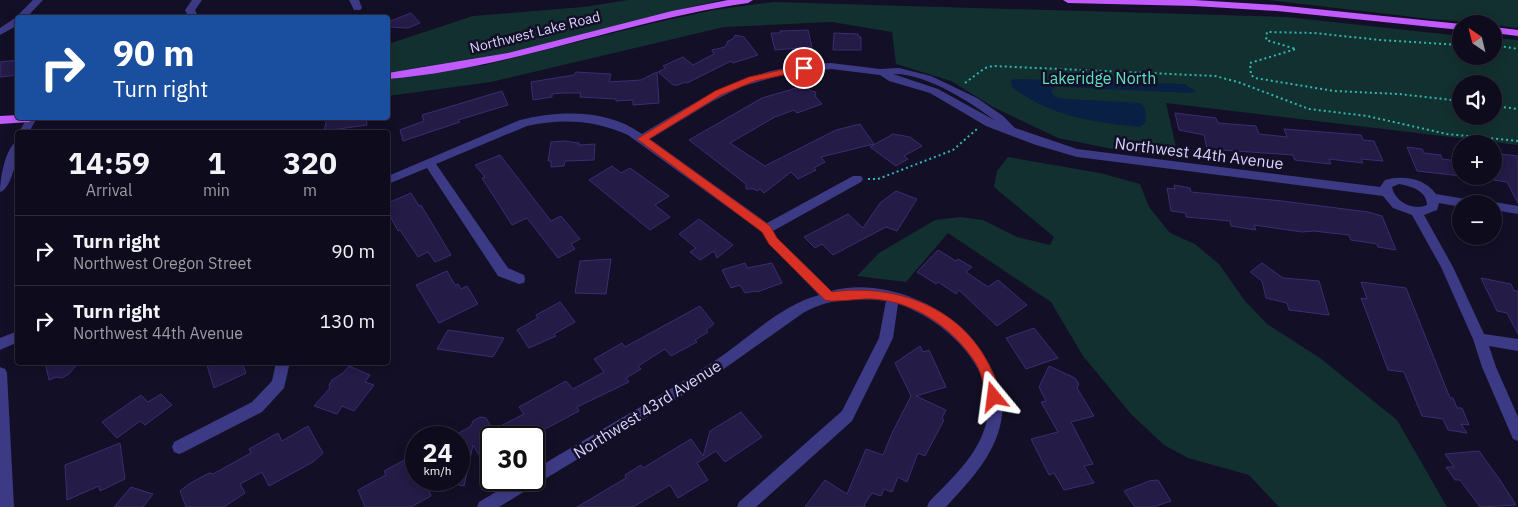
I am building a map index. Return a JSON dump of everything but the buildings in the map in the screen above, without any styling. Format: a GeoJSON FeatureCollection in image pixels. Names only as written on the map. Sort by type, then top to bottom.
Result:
{"type":"FeatureCollection","features":[{"type":"Feature","properties":{"kind":"main road","name":"Northwest Lake Road"},"geometry":{"type":"LineString","coordinates":[[390,76],[494,60],[651,18],[694,8],[748,0]]}},
{"type":"Feature","properties":{"kind":"main road"},"geometry":{"type":"LineString","coordinates":[[1068,0],[1194,3],[1277,8],[1452,26]]}},
{"type":"Feature","properties":{"kind":"main road"},"geometry":{"type":"LineString","coordinates":[[1502,31],[1518,33]]}},
{"type":"Feature","properties":{"kind":"main road"},"geometry":{"type":"LineString","coordinates":[[0,120],[15,119]]}},
{"type":"Feature","properties":{"kind":"street"},"geometry":{"type":"LineString","coordinates":[[23,15],[38,0]]}},
{"type":"Feature","properties":{"kind":"street"},"geometry":{"type":"LineString","coordinates":[[192,15],[190,10],[197,0]]}},
{"type":"Feature","properties":{"kind":"street"},"geometry":{"type":"LineString","coordinates":[[0,32],[15,22]]}},
{"type":"Feature","properties":{"kind":"street","name":"Northwest 44th Avenue"},"geometry":{"type":"LineString","coordinates":[[642,139],[718,93],[752,79],[804,68],[830,66],[882,72],[899,71],[918,77],[956,92],[996,114],[1012,130]]}},
{"type":"Feature","properties":{"kind":"street","name":"Northwest 44th Avenue"},"geometry":{"type":"LineString","coordinates":[[882,72],[893,79],[934,91],[990,123],[1040,142],[1077,153],[1386,192]]}},
{"type":"Feature","properties":{"kind":"street"},"geometry":{"type":"LineString","coordinates":[[390,179],[524,123],[544,118],[574,116],[598,119],[619,125],[642,139],[766,229],[773,241],[829,297]]}},
{"type":"Feature","properties":{"kind":"street"},"geometry":{"type":"LineString","coordinates":[[0,188],[15,152]]}},
{"type":"Feature","properties":{"kind":"street"},"geometry":{"type":"LineString","coordinates":[[429,163],[503,272],[519,279]]}},
{"type":"Feature","properties":{"kind":"street"},"geometry":{"type":"LineString","coordinates":[[766,229],[857,179]]}},
{"type":"Feature","properties":{"kind":"street"},"geometry":{"type":"LineString","coordinates":[[1404,181],[1421,187],[1432,198],[1434,204],[1431,208],[1416,211],[1395,203],[1386,192],[1386,186],[1389,182],[1404,181]]}},
{"type":"Feature","properties":{"kind":"street"},"geometry":{"type":"LineString","coordinates":[[1432,198],[1452,201]]}},
{"type":"Feature","properties":{"kind":"street"},"geometry":{"type":"LineString","coordinates":[[1502,207],[1518,210]]}},
{"type":"Feature","properties":{"kind":"street"},"geometry":{"type":"LineString","coordinates":[[1416,211],[1447,267],[1480,340],[1489,367],[1518,434]]}},
{"type":"Feature","properties":{"kind":"street","name":"Northwest 43rd Avenue"},"geometry":{"type":"LineString","coordinates":[[545,471],[715,368],[791,313],[812,302],[829,297],[853,293],[876,294],[906,300],[953,326],[980,359],[992,385],[996,409],[992,436],[973,468],[935,507]]}},
{"type":"Feature","properties":{"kind":"street"},"geometry":{"type":"LineString","coordinates":[[745,507],[847,416],[886,338],[893,298]]}},
{"type":"Feature","properties":{"kind":"street"},"geometry":{"type":"LineString","coordinates":[[0,344],[15,337]]}},
{"type":"Feature","properties":{"kind":"street"},"geometry":{"type":"LineString","coordinates":[[1480,340],[1518,345]]}},
{"type":"Feature","properties":{"kind":"street"},"geometry":{"type":"LineString","coordinates":[[179,447],[257,407],[279,384],[282,365]]}},
{"type":"Feature","properties":{"kind":"street"},"geometry":{"type":"LineString","coordinates":[[0,373],[6,507]]}},
{"type":"Feature","properties":{"kind":"street"},"geometry":{"type":"LineString","coordinates":[[484,507],[511,491]]}},
{"type":"Feature","properties":{"kind":"path"},"geometry":{"type":"LineString","coordinates":[[1452,44],[1272,31],[1267,32],[1266,40],[1296,49],[1256,61],[1250,64],[1250,67],[1251,75],[1255,78],[1334,92],[1399,94],[1452,100]]}},
{"type":"Feature","properties":{"kind":"path"},"geometry":{"type":"LineString","coordinates":[[1502,46],[1518,49]]}},
{"type":"Feature","properties":{"kind":"path"},"geometry":{"type":"LineString","coordinates":[[956,92],[985,68],[993,66],[1215,76],[1238,82],[1309,109],[1368,116],[1446,134],[1518,140]]}},
{"type":"Feature","properties":{"kind":"path"},"geometry":{"type":"LineString","coordinates":[[1502,107],[1518,109]]}},
{"type":"Feature","properties":{"kind":"path"},"geometry":{"type":"LineString","coordinates":[[857,179],[878,179],[953,150],[982,124]]}},
{"type":"Feature","properties":{"kind":"green space"},"geometry":{"type":"Polygon","coordinates":[[[628,0],[722,0],[515,53],[452,65],[390,74],[390,43],[473,16],[583,7],[628,0]]]}},
{"type":"Feature","properties":{"kind":"green space"},"geometry":{"type":"Polygon","coordinates":[[[1268,0],[1518,0],[1518,28],[1502,26],[1502,15],[1452,15],[1452,21],[1268,0]]]}},
{"type":"Feature","properties":{"kind":"green space","name":"Lakeridge North"},"geometry":{"type":"Polygon","coordinates":[[[773,2],[1287,17],[1452,35],[1452,65],[1502,65],[1502,39],[1518,40],[1518,145],[1502,143],[1502,135],[1452,135],[1452,137],[1166,103],[1178,156],[1127,152],[1058,138],[993,107],[951,81],[896,64],[892,32],[832,22],[724,27],[491,82],[390,96],[390,79],[485,65],[654,23],[714,10],[773,2]]]}},
{"type":"Feature","properties":{"kind":"green space"},"geometry":{"type":"Polygon","coordinates":[[[1008,157],[1100,173],[1140,184],[1149,207],[1170,233],[1195,244],[1219,264],[1245,301],[1267,324],[1320,358],[1397,420],[1447,507],[1279,507],[1249,475],[1188,458],[1164,445],[1131,414],[1083,356],[1051,302],[948,233],[906,282],[857,276],[879,253],[935,220],[960,217],[983,220],[1017,237],[1050,245],[1054,237],[994,187],[997,171],[1008,157]]]}},
{"type":"Feature","properties":{"kind":"water"},"geometry":{"type":"Polygon","coordinates":[[[1011,80],[1184,84],[1196,91],[1192,93],[1055,87],[1051,91],[1055,97],[1067,99],[1141,103],[1145,109],[1146,122],[1140,127],[1089,120],[1058,112],[1027,97],[1012,87],[1011,80]]]}},
{"type":"Feature","properties":{"kind":"route"},"geometry":{"type":"LineString","coordinates":[[804,68],[752,79],[718,93],[642,139],[766,229],[773,241],[829,297],[853,293],[876,294],[906,300],[953,326],[980,359],[992,385],[994,397]]}}]}
